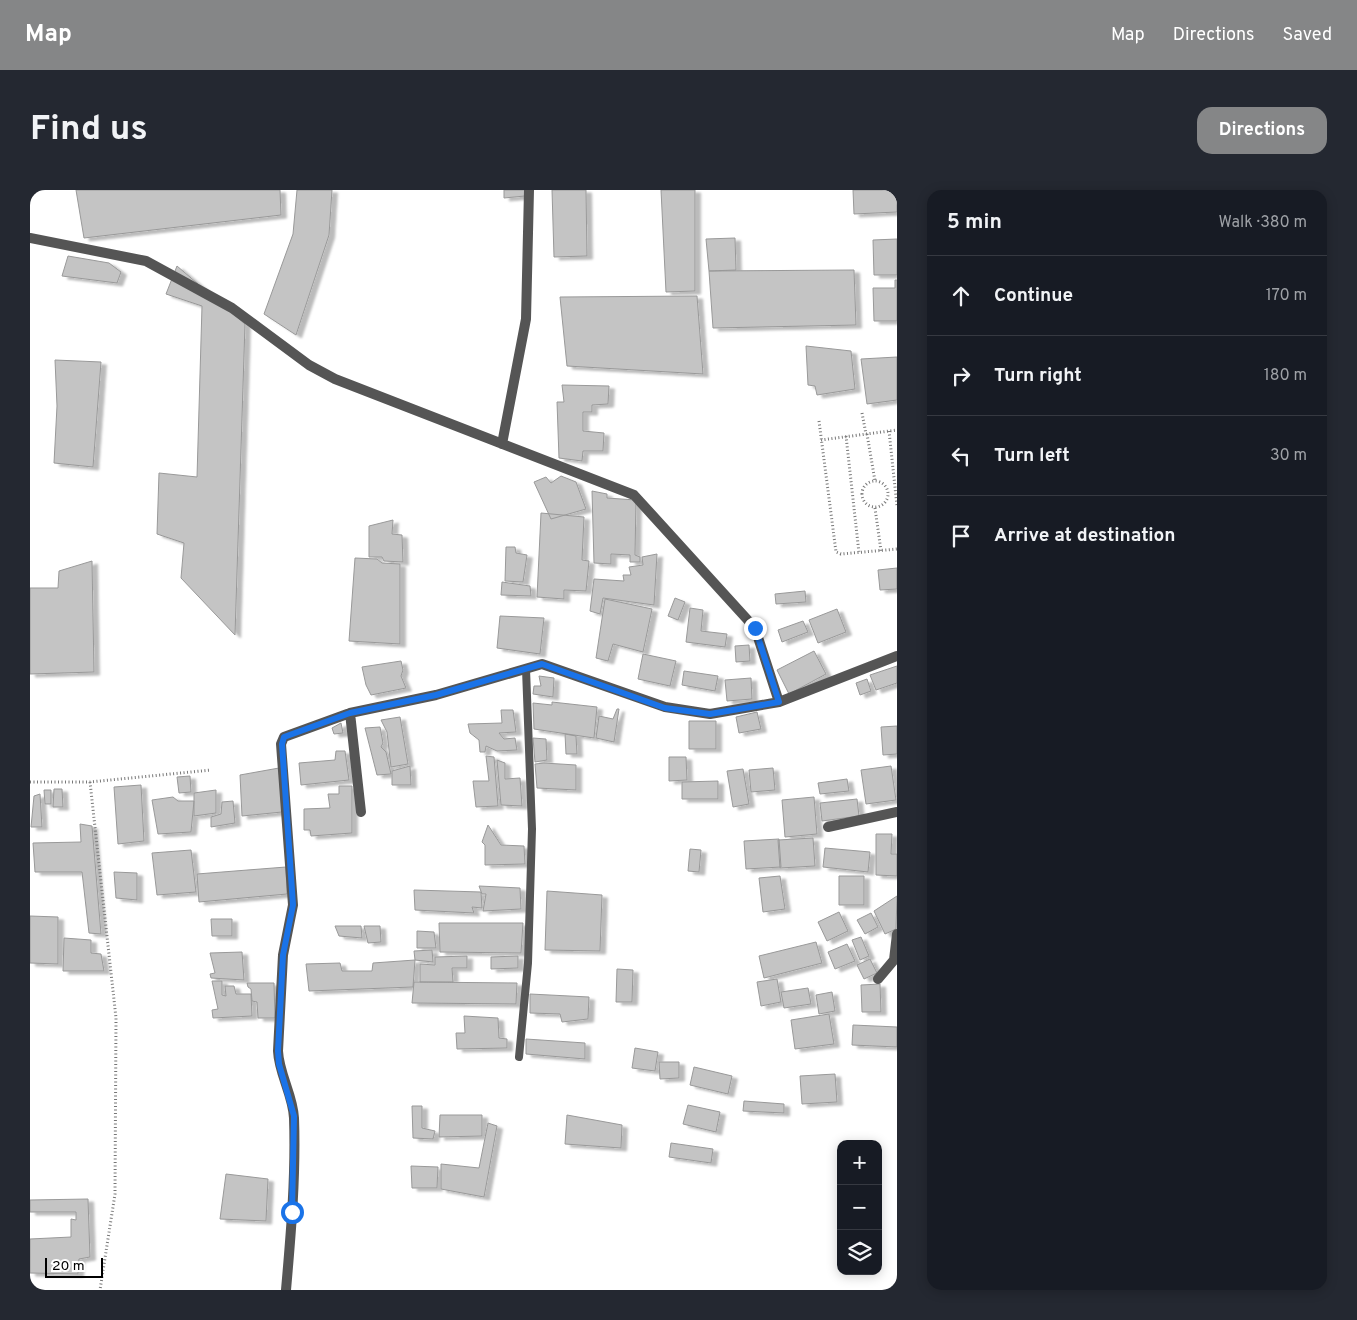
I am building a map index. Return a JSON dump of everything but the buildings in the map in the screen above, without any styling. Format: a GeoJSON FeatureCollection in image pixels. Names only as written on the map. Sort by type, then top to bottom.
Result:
{"type":"FeatureCollection","features":[{"type":"Feature","properties":{"kind":"street"},"geometry":{"type":"LineString","coordinates":[[502,444],[526,319],[528,190]]}},
{"type":"Feature","properties":{"kind":"street"},"geometry":{"type":"LineString","coordinates":[[30,238],[146,261],[232,308],[309,365],[335,379],[634,495],[755,628],[779,702]]}},
{"type":"Feature","properties":{"kind":"street"},"geometry":{"type":"LineString","coordinates":[[286,1290],[292,1212],[294,1116],[279,1064],[278,1051],[283,955],[293,905],[282,744],[284,737],[350,713],[436,695],[542,664],[665,708],[710,714],[779,702],[897,656]]}},
{"type":"Feature","properties":{"kind":"street"},"geometry":{"type":"LineString","coordinates":[[350,713],[360,812]]}},
{"type":"Feature","properties":{"kind":"street"},"geometry":{"type":"LineString","coordinates":[[828,827],[897,812]]}},
{"type":"Feature","properties":{"kind":"street"},"geometry":{"type":"LineString","coordinates":[[878,979],[894,960],[897,934]]}},
{"type":"Feature","properties":{"kind":"lane"},"geometry":{"type":"LineString","coordinates":[[519,1057],[528,963],[532,829],[526,669]]}},
{"type":"Feature","properties":{"kind":"path"},"geometry":{"type":"LineString","coordinates":[[862,413],[874,481]]}},
{"type":"Feature","properties":{"kind":"path"},"geometry":{"type":"LineString","coordinates":[[819,421],[836,552],[841,554],[897,549]]}},
{"type":"Feature","properties":{"kind":"path"},"geometry":{"type":"LineString","coordinates":[[821,440],[897,430]]}},
{"type":"Feature","properties":{"kind":"path"},"geometry":{"type":"LineString","coordinates":[[888,431],[897,506]]}},
{"type":"Feature","properties":{"kind":"path"},"geometry":{"type":"LineString","coordinates":[[846,436],[859,553]]}},
{"type":"Feature","properties":{"kind":"path"},"geometry":{"type":"LineString","coordinates":[[874,481],[884,485],[888,494],[885,504],[875,508],[865,504],[861,494],[865,485],[874,481]]}},
{"type":"Feature","properties":{"kind":"path"},"geometry":{"type":"LineString","coordinates":[[888,494],[896,493]]}},
{"type":"Feature","properties":{"kind":"path"},"geometry":{"type":"LineString","coordinates":[[853,496],[861,494]]}},
{"type":"Feature","properties":{"kind":"path"},"geometry":{"type":"LineString","coordinates":[[875,508],[881,551]]}},
{"type":"Feature","properties":{"kind":"path"},"geometry":{"type":"LineString","coordinates":[[30,782],[90,782],[211,770]]}},
{"type":"Feature","properties":{"kind":"path"},"geometry":{"type":"LineString","coordinates":[[90,782],[116,1018],[115,1194],[100,1290]]}},
{"type":"Feature","properties":{"kind":"route"},"geometry":{"type":"LineString","coordinates":[[292,1212],[294,1116],[279,1064],[278,1051],[283,955],[293,905],[282,744],[284,737],[350,713],[436,695],[542,664],[665,708],[710,714],[779,702],[755,628]]}}]}
